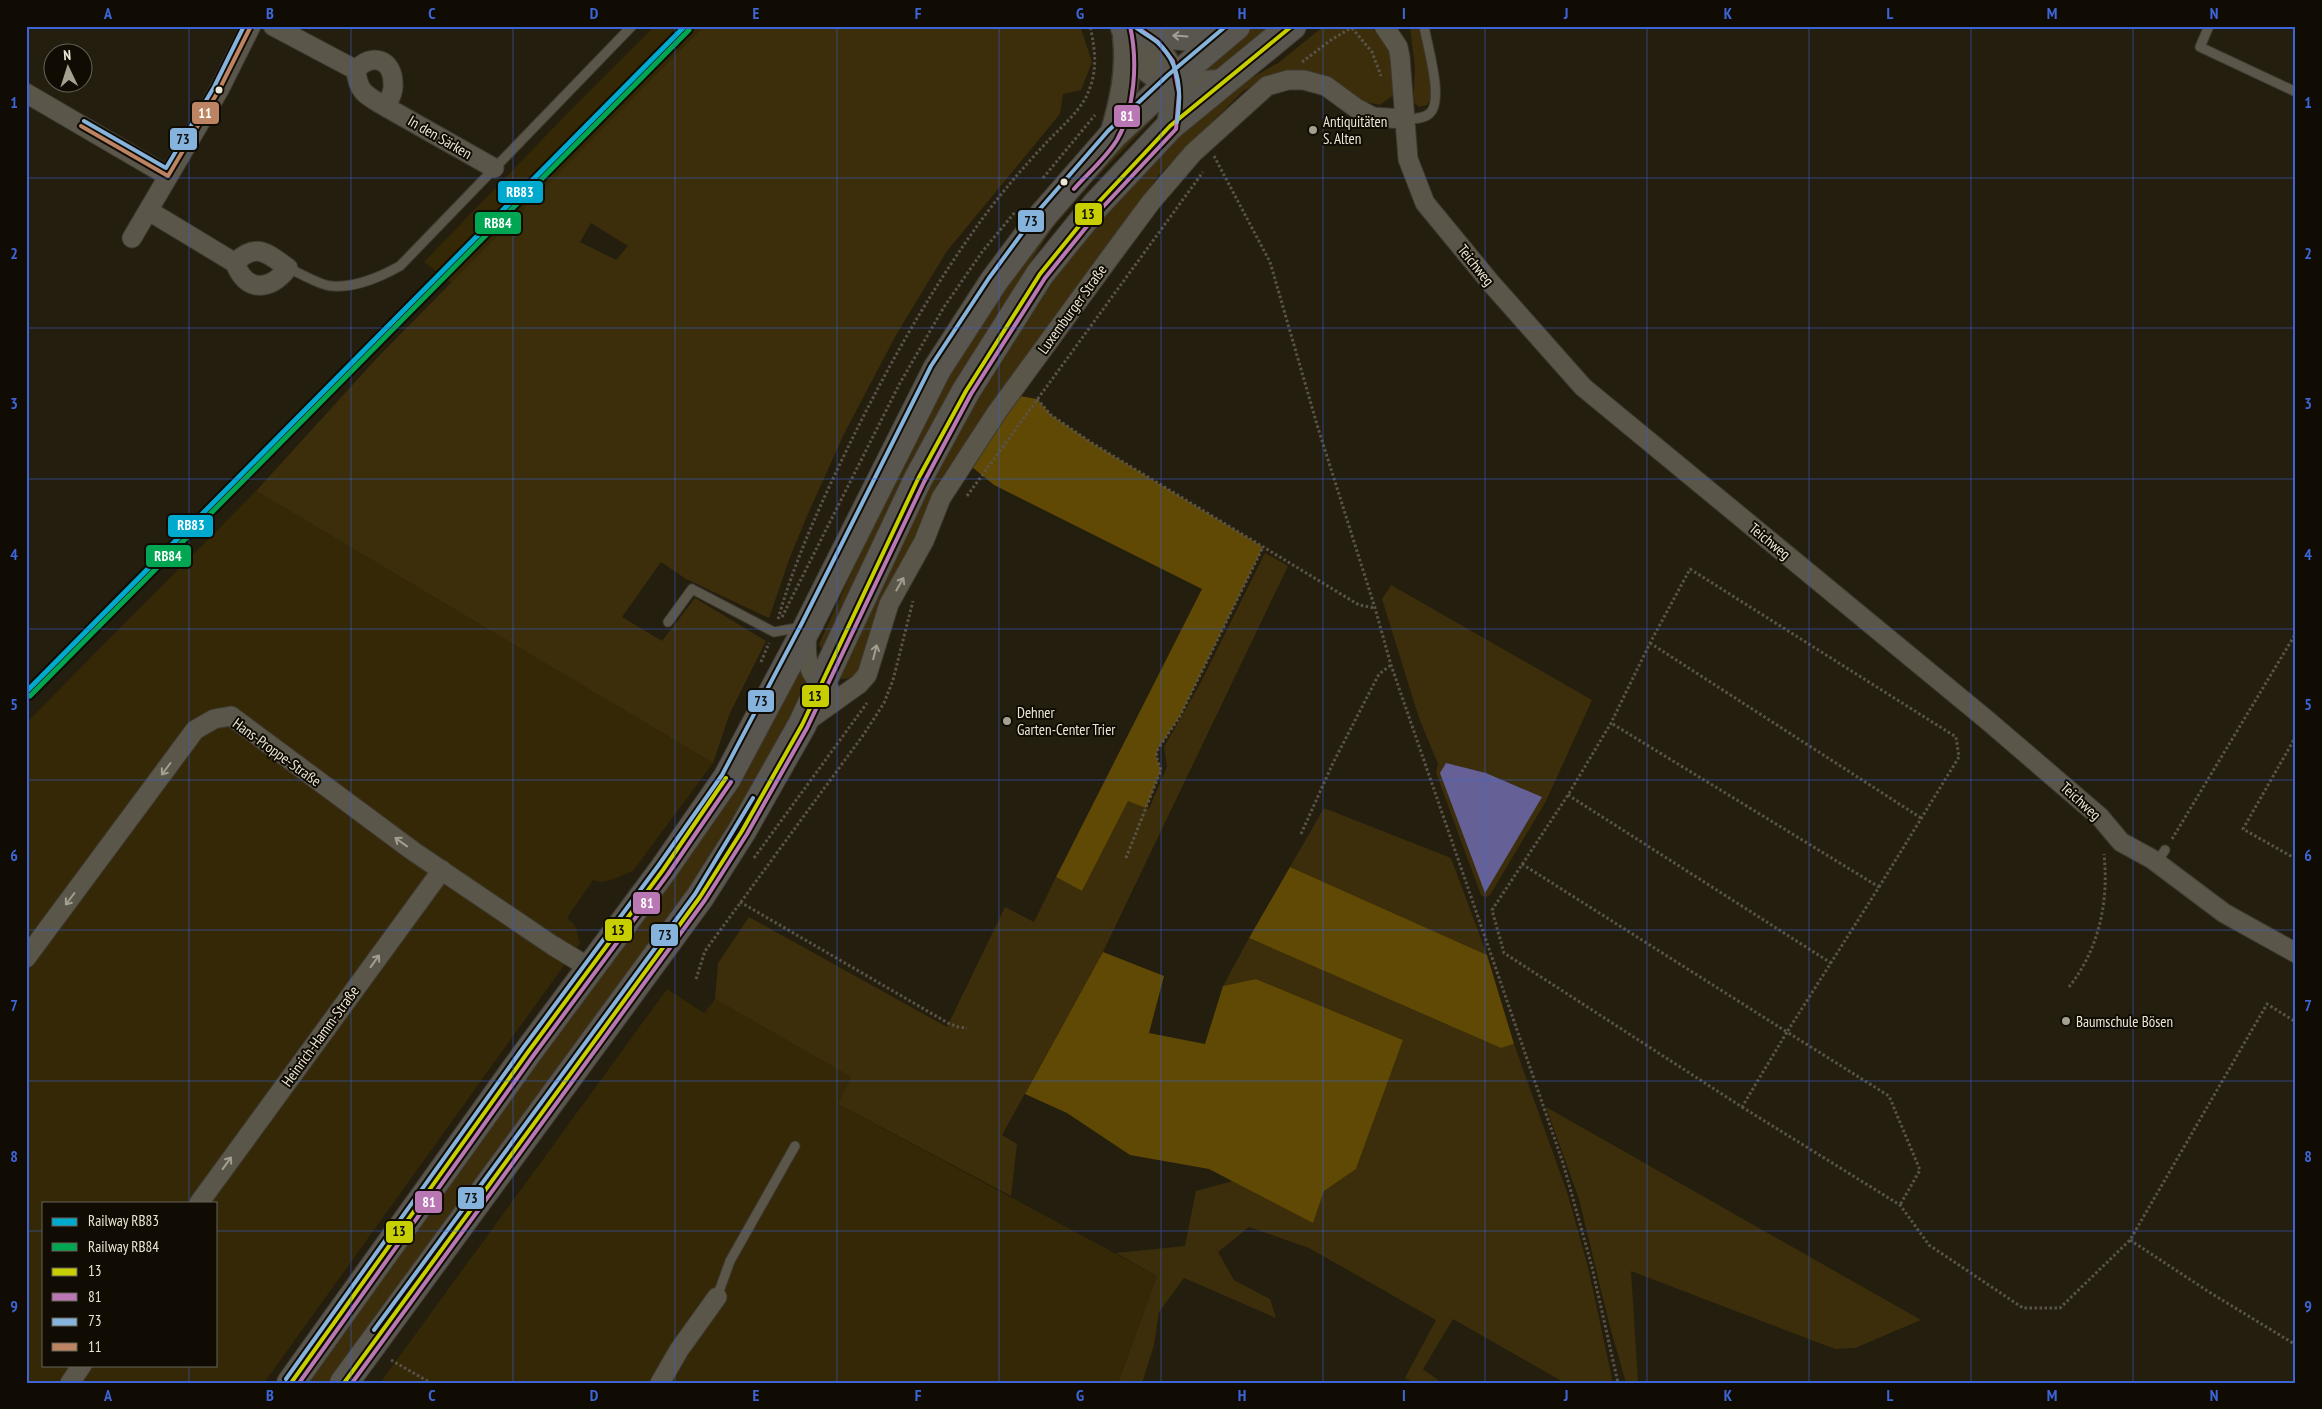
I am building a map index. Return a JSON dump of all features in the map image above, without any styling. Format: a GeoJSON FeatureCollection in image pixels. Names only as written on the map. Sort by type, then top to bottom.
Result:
{"type":"FeatureCollection","features":[{"type":"Feature","properties":{"kind":"main road","name":"Luxemburger Straße"},"geometry":{"type":"LineString","coordinates":[[344,1383],[700,897],[742,831],[802,724],[918,479],[966,391],[1040,274],[1096,205],[1170,126],[1292,26]]}},
{"type":"Feature","properties":{"kind":"main road"},"geometry":{"type":"LineString","coordinates":[[1124,27],[1160,34],[1193,37],[1232,30]]}},
{"type":"Feature","properties":{"kind":"main road"},"geometry":{"type":"LineString","coordinates":[[291,1383],[590,968],[663,870],[727,778],[808,626],[937,369],[994,281],[1044,214],[1112,135],[1172,80],[1232,30]]}},
{"type":"Feature","properties":{"kind":"street"},"geometry":{"type":"LineString","coordinates":[[132,238],[219,90],[251,26]]}},
{"type":"Feature","properties":{"kind":"street"},"geometry":{"type":"LineString","coordinates":[[273,26],[356,70],[363,63],[371,60],[382,62],[391,69],[394,86],[386,107]]}},
{"type":"Feature","properties":{"kind":"street","name":"Teichweg"},"geometry":{"type":"LineString","coordinates":[[1384,26],[1395,42],[1400,57],[1408,159],[1425,202],[1490,282],[1583,387],[1987,720],[2100,817],[2121,842],[2161,856],[2224,913],[2296,953]]}},
{"type":"Feature","properties":{"kind":"street"},"geometry":{"type":"LineString","coordinates":[[1124,27],[1154,47],[1166,63],[1172,80],[1173,110],[1170,126]]}},
{"type":"Feature","properties":{"kind":"street"},"geometry":{"type":"LineString","coordinates":[[1112,135],[1122,106],[1126,83],[1128,58],[1124,27]]}},
{"type":"Feature","properties":{"kind":"street","name":"In den Särken"},"geometry":{"type":"LineString","coordinates":[[356,70],[359,87],[366,95],[494,168]]}},
{"type":"Feature","properties":{"kind":"street"},"geometry":{"type":"LineString","coordinates":[[1172,80],[1198,84],[1221,83]]}},
{"type":"Feature","properties":{"kind":"street","name":"Luxemburger Straße"},"geometry":{"type":"LineString","coordinates":[[802,724],[859,684],[867,675],[888,604],[924,541],[941,498],[997,412],[1151,202],[1193,153],[1267,86],[1288,80],[1304,80],[1326,86],[1356,108],[1373,117],[1404,119]]}},
{"type":"Feature","properties":{"kind":"street"},"geometry":{"type":"LineString","coordinates":[[26,93],[168,176]]}},
{"type":"Feature","properties":{"kind":"street"},"geometry":{"type":"LineString","coordinates":[[149,211],[235,262],[239,273],[251,283],[265,286],[279,280],[288,268],[268,254],[255,250],[244,253],[235,262]]}},
{"type":"Feature","properties":{"kind":"street"},"geometry":{"type":"LineString","coordinates":[[808,626],[807,663],[820,683],[839,691],[850,689]]}},
{"type":"Feature","properties":{"kind":"street","name":"Hans-Proppe-Straße"},"geometry":{"type":"LineString","coordinates":[[26,958],[195,730],[214,719],[231,716],[442,870],[590,968]]}},
{"type":"Feature","properties":{"kind":"street","name":"Heinrich-Hamm-Straße"},"geometry":{"type":"LineString","coordinates":[[200,1202],[442,870]]}},
{"type":"Feature","properties":{"kind":"street"},"geometry":{"type":"LineString","coordinates":[[660,1383],[678,1350],[717,1298]]}},
{"type":"Feature","properties":{"kind":"street"},"geometry":{"type":"LineString","coordinates":[[70,1383],[81,1366]]}},
{"type":"Feature","properties":{"kind":"lane"},"geometry":{"type":"LineString","coordinates":[[288,268],[331,287],[380,278],[400,266],[424,244],[494,168],[632,26]]}},
{"type":"Feature","properties":{"kind":"lane"},"geometry":{"type":"LineString","coordinates":[[1404,119],[1426,116],[1435,107],[1437,88],[1424,26]]}},
{"type":"Feature","properties":{"kind":"lane"},"geometry":{"type":"LineString","coordinates":[[2209,26],[2200,47],[2296,92]]}},
{"type":"Feature","properties":{"kind":"lane"},"geometry":{"type":"LineString","coordinates":[[668,622],[692,589],[774,632],[808,626]]}},
{"type":"Feature","properties":{"kind":"lane"},"geometry":{"type":"LineString","coordinates":[[717,1298],[730,1261],[795,1146]]}},
{"type":"Feature","properties":{"kind":"path"},"geometry":{"type":"LineString","coordinates":[[774,632],[791,575],[832,478],[884,377],[917,320],[975,228],[1016,176],[1084,100],[1094,79],[1096,64],[1090,26]]}},
{"type":"Feature","properties":{"kind":"path"},"geometry":{"type":"LineString","coordinates":[[1288,80],[1292,72],[1319,48],[1353,27],[1372,52],[1379,65],[1382,82]]}},
{"type":"Feature","properties":{"kind":"path"},"geometry":{"type":"LineString","coordinates":[[1037,184],[1099,110]]}},
{"type":"Feature","properties":{"kind":"path"},"geometry":{"type":"LineString","coordinates":[[1211,163],[1215,158]]}},
{"type":"Feature","properties":{"kind":"path"},"geometry":{"type":"LineString","coordinates":[[963,501],[1206,168]]}},
{"type":"Feature","properties":{"kind":"path"},"geometry":{"type":"LineString","coordinates":[[1220,169],[1270,262],[1318,428],[1376,608],[1391,666],[1563,1163],[1583,1229],[1618,1383]]}},
{"type":"Feature","properties":{"kind":"path"},"geometry":{"type":"LineString","coordinates":[[758,668],[774,632],[900,383],[944,308],[982,252],[1019,207]]}},
{"type":"Feature","properties":{"kind":"path"},"geometry":{"type":"LineString","coordinates":[[1037,399],[1051,415],[1092,443],[1359,604],[1376,608]]}},
{"type":"Feature","properties":{"kind":"path"},"geometry":{"type":"LineString","coordinates":[[1126,858],[1161,770],[1156,756],[1158,749],[1180,716],[1263,546]]}},
{"type":"Feature","properties":{"kind":"path"},"geometry":{"type":"LineString","coordinates":[[1742,1107],[1959,757],[1956,736],[1690,568],[1650,643],[1611,723],[1568,795],[1492,910],[1504,953],[1742,1107],[1900,1205],[1929,1244],[2023,1308],[2060,1308],[2130,1240],[2267,1004],[2296,1022]]}},
{"type":"Feature","properties":{"kind":"path"},"geometry":{"type":"LineString","coordinates":[[696,979],[704,951],[864,734],[884,703],[893,680],[914,599]]}},
{"type":"Feature","properties":{"kind":"path"},"geometry":{"type":"LineString","coordinates":[[2161,856],[2296,633]]}},
{"type":"Feature","properties":{"kind":"path"},"geometry":{"type":"LineString","coordinates":[[1650,643],[1921,818]]}},
{"type":"Feature","properties":{"kind":"path"},"geometry":{"type":"LineString","coordinates":[[1301,834],[1333,763],[1379,674],[1391,666]]}},
{"type":"Feature","properties":{"kind":"path"},"geometry":{"type":"LineString","coordinates":[[1611,723],[1879,887]]}},
{"type":"Feature","properties":{"kind":"path"},"geometry":{"type":"LineString","coordinates":[[2296,737],[2243,829],[2296,859]]}},
{"type":"Feature","properties":{"kind":"path"},"geometry":{"type":"LineString","coordinates":[[1568,795],[1831,963]]}},
{"type":"Feature","properties":{"kind":"path"},"geometry":{"type":"LineString","coordinates":[[2069,988],[2091,952],[2098,933],[2106,876],[2104,854]]}},
{"type":"Feature","properties":{"kind":"path"},"geometry":{"type":"LineString","coordinates":[[1522,864],[1890,1096],[1920,1170],[1900,1205]]}},
{"type":"Feature","properties":{"kind":"path"},"geometry":{"type":"LineString","coordinates":[[740,902],[948,1023],[958,1028],[967,1028]]}},
{"type":"Feature","properties":{"kind":"path"},"geometry":{"type":"LineString","coordinates":[[2130,1240],[2209,1292],[2296,1345]]}},
{"type":"Feature","properties":{"kind":"path"},"geometry":{"type":"LineString","coordinates":[[391,1360],[432,1383]]}},
{"type":"Feature","properties":{"kind":"shaded area"},"geometry":{"type":"Polygon","coordinates":[[[655,26],[704,26],[453,284],[424,262],[561,120],[655,26]]]}},
{"type":"Feature","properties":{"kind":"shaded area"},"geometry":{"type":"Polygon","coordinates":[[[704,26],[1080,26],[1092,62],[1081,90],[1063,94],[1060,114],[947,251],[896,335],[843,436],[807,516],[790,557],[769,618],[686,579],[661,562],[622,617],[662,641],[695,598],[766,641],[730,713],[713,763],[256,491],[376,359],[704,26]],[[591,223],[580,242],[616,260],[628,246],[591,223]]]}},
{"type":"Feature","properties":{"kind":"shaded area"},"geometry":{"type":"Polygon","coordinates":[[[1251,26],[1277,26],[1219,72],[1205,77],[1202,66],[1251,26]]]}},
{"type":"Feature","properties":{"kind":"shaded area"},"geometry":{"type":"Polygon","coordinates":[[[1324,26],[1370,26],[1376,32],[1396,68],[1397,87],[1393,95],[1380,105],[1366,102],[1323,74],[1298,71],[1276,74],[1243,91],[1159,175],[1010,379],[937,484],[863,663],[854,677],[843,679],[836,677],[864,609],[989,367],[1081,237],[1189,126],[1232,89],[1278,63],[1324,26]]]}},
{"type":"Feature","properties":{"kind":"shaded area"},"geometry":{"type":"Polygon","coordinates":[[[1410,26],[1418,26],[1434,91],[1427,105],[1419,107],[1413,102],[1415,68],[1410,26]]]}},
{"type":"Feature","properties":{"kind":"shaded area"},"geometry":{"type":"Polygon","coordinates":[[[1149,112],[1154,118],[1091,183],[1051,230],[1026,269],[824,647],[821,648],[819,644],[861,552],[866,528],[932,392],[1046,224],[1149,112]]]}},
{"type":"Feature","properties":{"kind":"shaded area"},"geometry":{"type":"Polygon","coordinates":[[[1020,396],[1037,399],[1051,415],[1092,443],[1263,547],[1180,716],[1158,749],[1156,756],[1161,770],[1146,808],[1128,801],[1082,891],[1056,877],[1202,589],[994,485],[972,467],[1020,396]]]}},
{"type":"Feature","properties":{"kind":"shaded area"},"geometry":{"type":"Polygon","coordinates":[[[256,491],[713,763],[633,871],[602,882],[593,880],[567,918],[575,925],[580,943],[264,1383],[26,1383],[26,723],[256,491]]]}},
{"type":"Feature","properties":{"kind":"shaded area"},"geometry":{"type":"Polygon","coordinates":[[[1265,553],[1288,566],[1103,952],[1002,1135],[1017,1144],[1011,1196],[838,1104],[851,1077],[715,999],[718,963],[749,917],[947,1027],[1005,907],[1034,922],[1056,877],[1082,891],[1128,800],[1149,809],[1167,767],[1164,747],[1200,684],[1265,553]]]}},
{"type":"Feature","properties":{"kind":"shaded area"},"geometry":{"type":"Polygon","coordinates":[[[1391,585],[1592,700],[1546,801],[1490,895],[1486,897],[1481,895],[1436,773],[1438,764],[1419,718],[1382,599],[1391,585]],[[1445,763],[1542,797],[1486,773],[1445,763]]]}},
{"type":"Feature","properties":{"kind":"shaded area"},"geometry":{"type":"Polygon","coordinates":[[[800,659],[807,684],[746,805],[716,852],[331,1383],[303,1383],[800,659]]]}},
{"type":"Feature","properties":{"kind":"shaded area"},"geometry":{"type":"Polygon","coordinates":[[[1446,763],[1486,773],[1542,797],[1485,893],[1440,773],[1446,763]]]}},
{"type":"Feature","properties":{"kind":"shaded area"},"geometry":{"type":"Polygon","coordinates":[[[1324,808],[1451,858],[1487,955],[1290,867],[1324,808]]]}},
{"type":"Feature","properties":{"kind":"shaded area"},"geometry":{"type":"Polygon","coordinates":[[[1290,867],[1487,955],[1514,1044],[1501,1048],[1249,938],[1290,867]]]}},
{"type":"Feature","properties":{"kind":"shaded area"},"geometry":{"type":"Polygon","coordinates":[[[1249,938],[1501,1048],[1514,1044],[1568,1195],[1588,1267],[1613,1383],[1565,1383],[1453,1319],[1423,1369],[1442,1383],[1414,1383],[1405,1378],[1436,1320],[1309,1248],[1249,1227],[1218,1252],[1234,1280],[1270,1299],[1276,1318],[1184,1278],[1159,1312],[1154,1345],[1142,1383],[1118,1383],[1157,1276],[1116,1253],[1185,1246],[1196,1191],[1233,1181],[1313,1223],[1324,1191],[1356,1169],[1403,1040],[1256,979],[1223,986],[1249,938]]]}},
{"type":"Feature","properties":{"kind":"shaded area"},"geometry":{"type":"Polygon","coordinates":[[[1103,952],[1164,976],[1149,1033],[1205,1044],[1223,986],[1256,979],[1403,1040],[1356,1169],[1324,1191],[1313,1223],[1209,1169],[1130,1155],[1067,1113],[1025,1094],[1103,952]]]}},
{"type":"Feature","properties":{"kind":"shaded area"},"geometry":{"type":"Polygon","coordinates":[[[667,989],[704,1013],[715,999],[851,1077],[838,1104],[1157,1276],[1118,1383],[380,1383],[667,989]]]}},
{"type":"Feature","properties":{"kind":"shaded area"},"geometry":{"type":"Polygon","coordinates":[[[1546,1107],[1921,1320],[1855,1348],[1835,1349],[1631,1271],[1638,1383],[1626,1383],[1609,1323],[1579,1199],[1546,1107]]]}},
{"type":"Feature","properties":{"kind":"rail line","name":"RB83"},"geometry":{"type":"LineString","coordinates":[[26,692],[685,26]]}},
{"type":"Feature","properties":{"kind":"rail line","name":"RB84"},"geometry":{"type":"LineString","coordinates":[[30,696],[689,30]]}},
{"type":"Feature","properties":{"kind":"transit line","name":"73"},"geometry":{"type":"LineString","coordinates":[[84,121],[166,168],[214,87],[244,26]]}},
{"type":"Feature","properties":{"kind":"transit line","name":"11"},"geometry":{"type":"LineString","coordinates":[[81,126],[168,176],[219,90],[251,26]]}},
{"type":"Feature","properties":{"kind":"transit line","name":"81"},"geometry":{"type":"LineString","coordinates":[[1074,189],[1113,147],[1128,114],[1134,69],[1130,26]]}},
{"type":"Feature","properties":{"kind":"transit line","name":"73"},"geometry":{"type":"LineString","coordinates":[[1134,26],[1157,42],[1171,59],[1178,79],[1179,89],[1177,122]]}},
{"type":"Feature","properties":{"kind":"transit line","name":"81"},"geometry":{"type":"LineString","coordinates":[[352,1383],[705,900],[747,834],[807,728],[924,482],[971,394],[1045,278],[1101,209],[1176,129],[1179,93],[1173,61],[1158,42],[1135,26]]}},
{"type":"Feature","properties":{"kind":"transit line","name":"73"},"geometry":{"type":"LineString","coordinates":[[286,1379],[523,1048],[658,866],[722,775],[802,623],[931,366],[989,278],[1039,210],[1108,131],[1168,75],[1226,26]]}},
{"type":"Feature","properties":{"kind":"transit line","name":"13"},"geometry":{"type":"LineString","coordinates":[[344,1383],[700,897],[742,831],[802,725],[918,479],[966,391],[1040,274],[1096,205],[1170,126],[1292,26]]}},
{"type":"Feature","properties":{"kind":"transit line","name":"13"},"geometry":{"type":"LineString","coordinates":[[291,1383],[528,1052],[663,870],[726,778]]}},
{"type":"Feature","properties":{"kind":"transit line","name":"81"},"geometry":{"type":"LineString","coordinates":[[299,1383],[533,1056],[668,874],[731,782]]}},
{"type":"Feature","properties":{"kind":"transit line","name":"73"},"geometry":{"type":"LineString","coordinates":[[374,1330],[695,894],[753,798]]}},
{"type":"Feature","properties":{"kind":"place","name":"Antiquitäten S. Alten"},"geometry":{"type":"Point","coordinates":[1313,130]}},
{"type":"Feature","properties":{"kind":"place","name":"Dehner Garten-Center Trier"},"geometry":{"type":"Point","coordinates":[1007,721]}},
{"type":"Feature","properties":{"kind":"place","name":"Baumschule Bösen"},"geometry":{"type":"Point","coordinates":[2066,1021]}}]}
